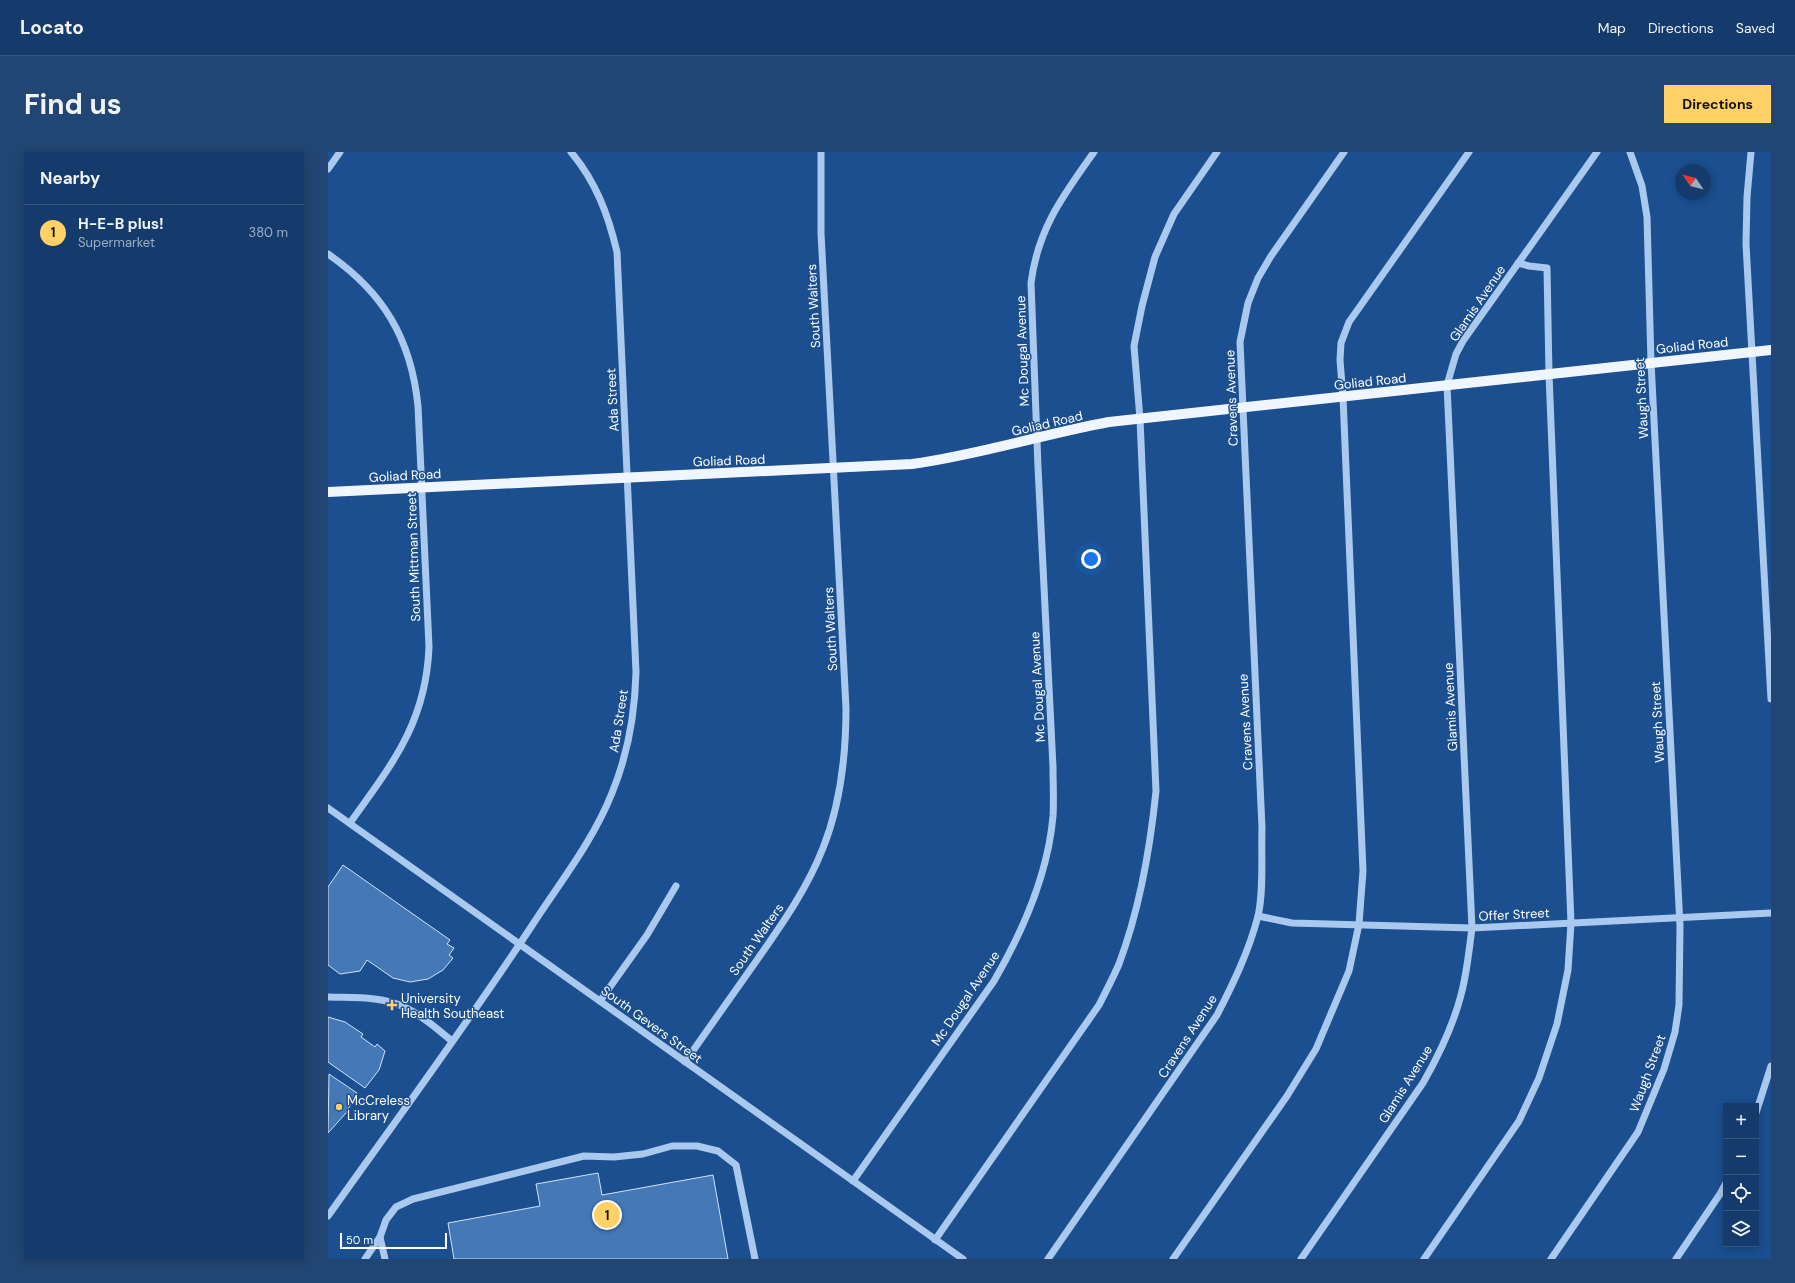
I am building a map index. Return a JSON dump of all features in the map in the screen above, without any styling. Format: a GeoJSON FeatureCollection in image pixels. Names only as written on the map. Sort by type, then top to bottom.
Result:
{"type":"FeatureCollection","features":[{"type":"Feature","properties":{"kind":"main road","name":"Goliad Road"},"geometry":{"type":"LineString","coordinates":[[328,492],[912,464],[943,460],[1037,439],[1077,428],[1140,419],[1771,350]]}},
{"type":"Feature","properties":{"kind":"street"},"geometry":{"type":"LineString","coordinates":[[328,169],[340,152]]}},
{"type":"Feature","properties":{"kind":"street","name":"Ada Street"},"geometry":{"type":"LineString","coordinates":[[328,1216],[520,944],[586,844],[602,817],[623,764],[630,734],[635,703],[636,672],[628,477],[616,252],[607,212],[600,196],[586,171],[571,152]]}},
{"type":"Feature","properties":{"kind":"street"},"geometry":{"type":"LineString","coordinates":[[821,155],[829,152]]}},
{"type":"Feature","properties":{"kind":"street","name":"Mc Dougal Avenue"},"geometry":{"type":"LineString","coordinates":[[853,1181],[994,981],[1013,949],[1028,915],[1040,880],[1053,816],[1053,767],[1031,300],[1033,267],[1042,236],[1054,210],[1094,152]]}},
{"type":"Feature","properties":{"kind":"street"},"geometry":{"type":"LineString","coordinates":[[935,1240],[1099,1005],[1118,964],[1138,904],[1151,839],[1156,791],[1140,419],[1134,346],[1142,306],[1155,257],[1174,214],[1217,152]]}},
{"type":"Feature","properties":{"kind":"street","name":"Cravens Avenue"},"geometry":{"type":"LineString","coordinates":[[1048,1259],[1217,1015],[1235,979],[1258,916],[1261,882],[1262,828],[1240,342],[1248,303],[1258,278],[1271,256],[1344,152]]}},
{"type":"Feature","properties":{"kind":"street"},"geometry":{"type":"LineString","coordinates":[[1173,1259],[1287,1096],[1316,1049],[1349,971],[1359,924],[1362,871],[1343,397],[1340,360],[1341,343],[1349,322],[1469,152]]}},
{"type":"Feature","properties":{"kind":"street","name":"Glamis Avenue"},"geometry":{"type":"LineString","coordinates":[[1301,1259],[1423,1083],[1439,1054],[1452,1025],[1462,994],[1472,928],[1447,385],[1456,354],[1463,341],[1597,152]]}},
{"type":"Feature","properties":{"kind":"street","name":"Waugh Street"},"geometry":{"type":"LineString","coordinates":[[1551,1259],[1638,1132],[1664,1069],[1675,1032],[1679,1005],[1680,985],[1678,918],[1651,362],[1646,217],[1642,186],[1630,152]]}},
{"type":"Feature","properties":{"kind":"street"},"geometry":{"type":"LineString","coordinates":[[1751,152],[1747,197],[1746,244],[1771,700]]}},
{"type":"Feature","properties":{"kind":"street","name":"South Walters"},"geometry":{"type":"LineString","coordinates":[[685,1062],[791,911],[809,880],[834,814],[844,758],[846,708],[821,233],[821,155]]}},
{"type":"Feature","properties":{"kind":"street","name":"South Mittman Street"},"geometry":{"type":"LineString","coordinates":[[328,254],[349,268],[377,297],[395,324],[406,348],[416,386],[429,647],[425,686],[413,724],[401,750],[350,823]]}},
{"type":"Feature","properties":{"kind":"street"},"geometry":{"type":"LineString","coordinates":[[1424,1259],[1519,1121],[1539,1078],[1557,1024],[1568,970],[1571,923],[1547,268],[1518,263]]}},
{"type":"Feature","properties":{"kind":"street","name":"South Gevers Street"},"geometry":{"type":"LineString","coordinates":[[328,808],[963,1259]]}},
{"type":"Feature","properties":{"kind":"street"},"geometry":{"type":"LineString","coordinates":[[600,1001],[647,935],[676,886]]}},
{"type":"Feature","properties":{"kind":"street","name":"Offer Street"},"geometry":{"type":"LineString","coordinates":[[1258,916],[1292,922],[1472,928],[1771,913]]}},
{"type":"Feature","properties":{"kind":"street"},"geometry":{"type":"LineString","coordinates":[[328,997],[374,999],[403,1006],[422,1018],[452,1041]]}},
{"type":"Feature","properties":{"kind":"street"},"geometry":{"type":"LineString","coordinates":[[1759,1104],[1771,1066]]}},
{"type":"Feature","properties":{"kind":"street"},"geometry":{"type":"LineString","coordinates":[[365,1259],[380,1237],[386,1220],[396,1207],[413,1199],[584,1156],[614,1157],[643,1154],[672,1146],[697,1146],[718,1151],[736,1165],[755,1259]]}},
{"type":"Feature","properties":{"kind":"street"},"geometry":{"type":"LineString","coordinates":[[1676,1259],[1723,1188]]}},
{"type":"Feature","properties":{"kind":"street"},"geometry":{"type":"LineString","coordinates":[[380,1237],[385,1259]]}},
{"type":"Feature","properties":{"kind":"building"},"geometry":{"type":"Polygon","coordinates":[[[343,865],[450,940],[447,944],[454,948],[449,955],[453,958],[443,970],[428,979],[410,982],[393,978],[367,960],[360,971],[340,974],[328,965],[328,887],[343,865]]]}},
{"type":"Feature","properties":{"kind":"building"},"geometry":{"type":"Polygon","coordinates":[[[328,1017],[345,1022],[363,1034],[361,1037],[375,1047],[377,1044],[385,1051],[379,1070],[365,1088],[328,1062],[328,1017]]]}},
{"type":"Feature","properties":{"kind":"building","name":"McCreless Library"},"geometry":{"type":"Polygon","coordinates":[[[329,1074],[357,1093],[346,1113],[328,1133],[329,1074]]]}},
{"type":"Feature","properties":{"kind":"building"},"geometry":{"type":"Polygon","coordinates":[[[598,1173],[602,1195],[713,1175],[728,1259],[454,1259],[448,1223],[540,1206],[536,1184],[598,1173]]]}},
{"type":"Feature","properties":{"kind":"place","name":"University Health Southeast"},"geometry":{"type":"Point","coordinates":[392,1005]}},
{"type":"Feature","properties":{"kind":"place","name":"McCreless Library"},"geometry":{"type":"Point","coordinates":[339,1107]}},
{"type":"Feature","properties":{"kind":"place","name":"H-E-B plus!"},"geometry":{"type":"Point","coordinates":[607,1215]}}]}
